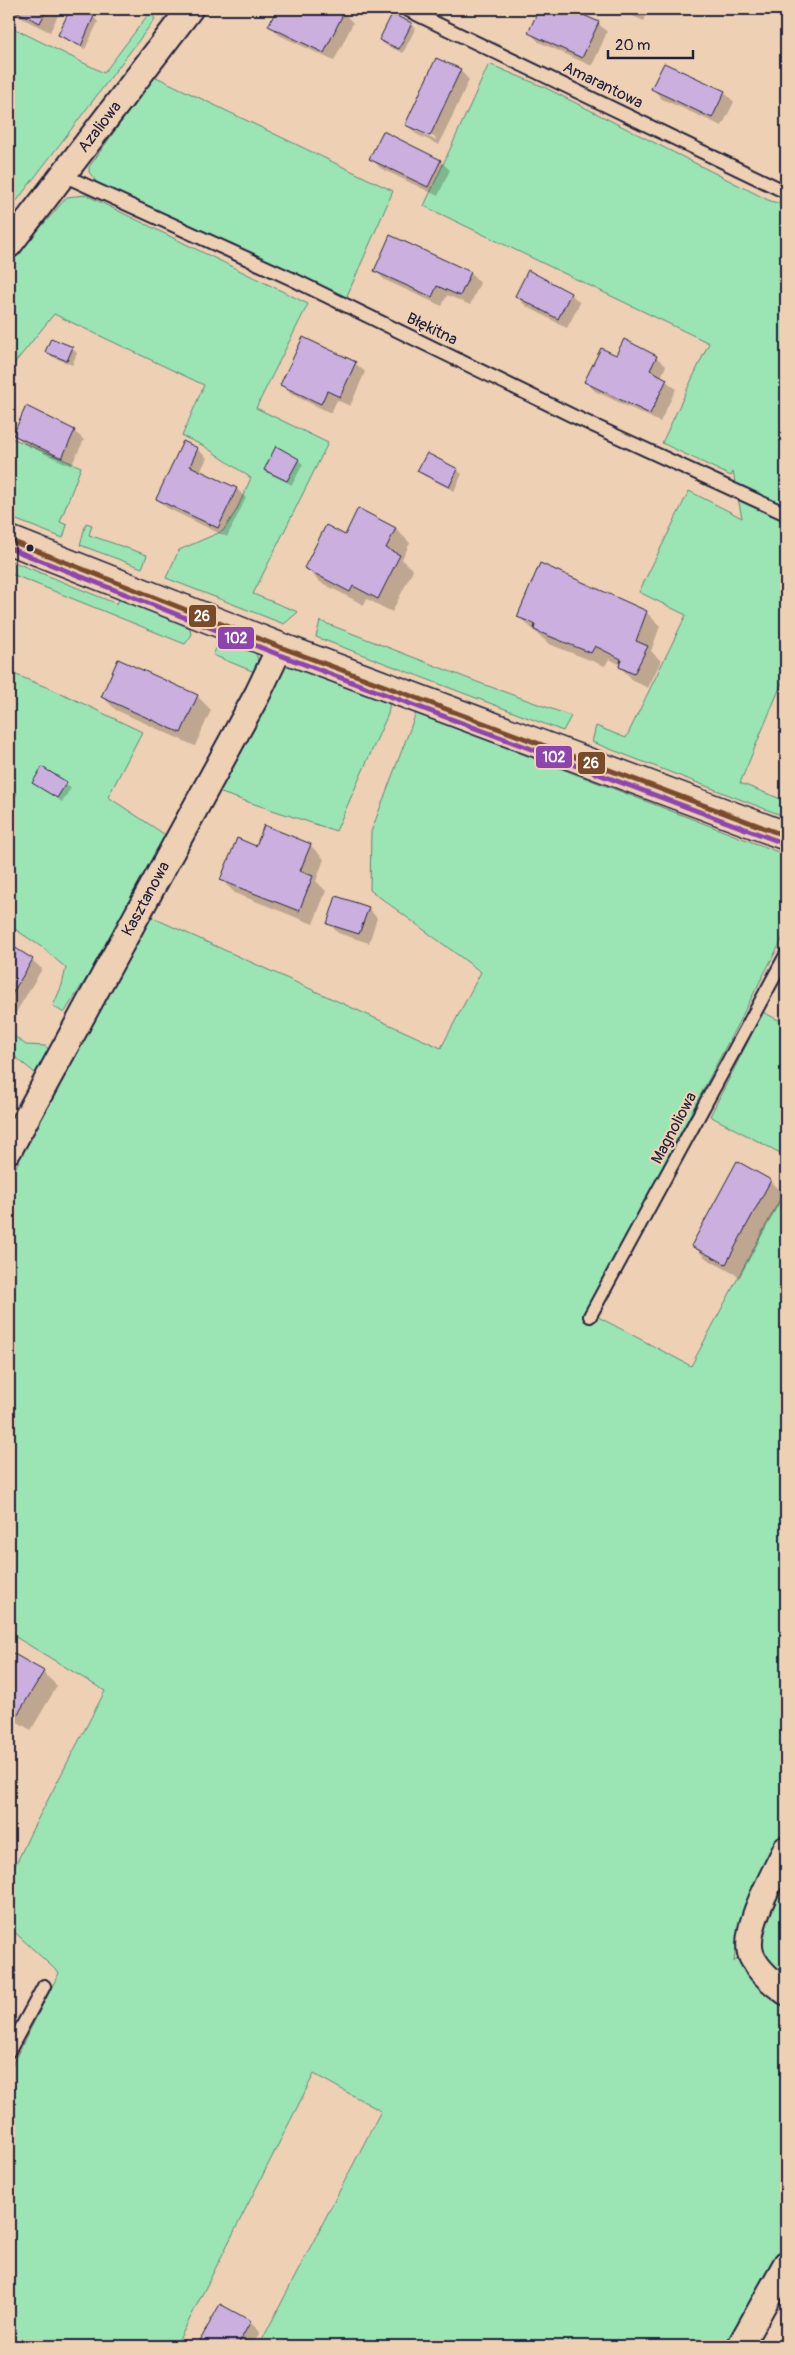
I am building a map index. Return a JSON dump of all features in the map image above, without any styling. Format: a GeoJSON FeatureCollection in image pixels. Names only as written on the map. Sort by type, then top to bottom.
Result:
{"type":"FeatureCollection","features":[{"type":"Feature","properties":{"kind":"street","name":"Azaliowa"},"geometry":{"type":"LineString","coordinates":[[9,245],[190,9]]}},
{"type":"Feature","properties":{"kind":"street"},"geometry":{"type":"LineString","coordinates":[[9,540],[280,647],[786,836]]}},
{"type":"Feature","properties":{"kind":"street","name":"Kasztanowa"},"geometry":{"type":"LineString","coordinates":[[9,1150],[258,693],[280,647]]}},
{"type":"Feature","properties":{"kind":"street"},"geometry":{"type":"LineString","coordinates":[[786,1849],[762,1898],[750,1930],[751,1955],[762,1972],[786,1992]]}},
{"type":"Feature","properties":{"kind":"street"},"geometry":{"type":"LineString","coordinates":[[740,2346],[786,2264]]}},
{"type":"Feature","properties":{"kind":"lane","name":"Amarantowa"},"geometry":{"type":"LineString","coordinates":[[406,9],[786,192]]}},
{"type":"Feature","properties":{"kind":"lane","name":"Błękitna"},"geometry":{"type":"LineString","coordinates":[[63,175],[292,279],[573,416],[786,514]]}},
{"type":"Feature","properties":{"kind":"lane","name":"Magnoliowa"},"geometry":{"type":"LineString","coordinates":[[590,1316],[786,954]]}},
{"type":"Feature","properties":{"kind":"lane"},"geometry":{"type":"LineString","coordinates":[[9,2052],[44,1986]]}},
{"type":"Feature","properties":{"kind":"green space"},"geometry":{"type":"Polygon","coordinates":[[[150,12],[155,19],[9,211],[9,26],[104,73],[150,12]]]}},
{"type":"Feature","properties":{"kind":"green space"},"geometry":{"type":"Polygon","coordinates":[[[489,64],[544,87],[768,200],[786,206],[786,673],[740,783],[786,801],[786,817],[592,742],[596,726],[626,738],[686,615],[639,592],[689,491],[742,518],[733,472],[731,476],[662,443],[709,343],[424,206],[489,64]]]}},
{"type":"Feature","properties":{"kind":"green space"},"geometry":{"type":"Polygon","coordinates":[[[154,76],[393,191],[346,298],[98,184],[89,172],[89,167],[154,76]]]}},
{"type":"Feature","properties":{"kind":"green space"},"geometry":{"type":"Polygon","coordinates":[[[86,195],[308,304],[256,408],[328,443],[253,594],[298,612],[284,624],[166,578],[179,550],[223,531],[236,511],[251,478],[204,446],[182,436],[204,385],[54,314],[9,370],[9,264],[67,197],[86,195]]]}},
{"type":"Feature","properties":{"kind":"green space"},"geometry":{"type":"Polygon","coordinates":[[[9,437],[81,467],[60,522],[67,525],[63,538],[9,517],[9,437]]]}},
{"type":"Feature","properties":{"kind":"green space"},"geometry":{"type":"Polygon","coordinates":[[[86,523],[92,525],[89,535],[147,555],[142,568],[80,545],[86,523]]]}},
{"type":"Feature","properties":{"kind":"green space"},"geometry":{"type":"Polygon","coordinates":[[[9,560],[117,604],[120,597],[190,628],[191,636],[185,644],[9,573],[9,560]]]}},
{"type":"Feature","properties":{"kind":"green space"},"geometry":{"type":"Polygon","coordinates":[[[320,621],[571,716],[563,731],[316,637],[320,621]]]}},
{"type":"Feature","properties":{"kind":"green space"},"geometry":{"type":"Polygon","coordinates":[[[221,638],[250,647],[257,656],[257,673],[213,655],[221,638]]]}},
{"type":"Feature","properties":{"kind":"green space"},"geometry":{"type":"Polygon","coordinates":[[[288,665],[390,701],[388,714],[336,831],[215,791],[280,667],[288,665]]]}},
{"type":"Feature","properties":{"kind":"green space"},"geometry":{"type":"Polygon","coordinates":[[[9,672],[63,694],[142,732],[108,797],[167,836],[93,968],[64,1013],[53,1006],[62,985],[66,968],[43,948],[9,925],[9,808],[17,793],[9,788],[9,672]]]}},
{"type":"Feature","properties":{"kind":"green space"},"geometry":{"type":"Polygon","coordinates":[[[416,713],[786,855],[786,932],[587,1311],[691,1366],[786,1188],[786,1830],[747,1910],[741,1927],[734,1962],[760,1934],[786,1881],[786,2240],[727,2346],[259,2346],[381,2111],[314,2074],[176,2346],[9,2346],[9,2071],[59,1973],[9,1927],[9,1879],[31,1832],[105,1691],[9,1633],[9,1181],[78,1038],[149,916],[441,1048],[481,972],[370,890],[371,832],[416,713]]]}},
{"type":"Feature","properties":{"kind":"green space"},"geometry":{"type":"Polygon","coordinates":[[[763,1012],[786,1024],[786,1156],[710,1116],[763,1012]]]}},
{"type":"Feature","properties":{"kind":"green space"},"geometry":{"type":"Polygon","coordinates":[[[9,1032],[26,1045],[45,1046],[54,1054],[40,1077],[9,1052],[9,1032]]]}},
{"type":"Feature","properties":{"kind":"building"},"geometry":{"type":"Polygon","coordinates":[[[11,9],[47,9],[40,23],[11,9]]]}},
{"type":"Feature","properties":{"kind":"building"},"geometry":{"type":"Polygon","coordinates":[[[70,9],[79,9],[94,16],[81,46],[58,35],[70,9]]]}},
{"type":"Feature","properties":{"kind":"building"},"geometry":{"type":"Polygon","coordinates":[[[277,9],[337,9],[344,12],[324,53],[268,26],[277,9]]]}},
{"type":"Feature","properties":{"kind":"building"},"geometry":{"type":"Polygon","coordinates":[[[539,9],[570,9],[599,22],[582,58],[528,33],[539,9]]]}},
{"type":"Feature","properties":{"kind":"building"},"geometry":{"type":"Polygon","coordinates":[[[392,14],[412,23],[399,49],[379,40],[392,14]]]}},
{"type":"Feature","properties":{"kind":"building"},"geometry":{"type":"Polygon","coordinates":[[[436,58],[461,69],[430,136],[405,125],[436,58]]]}},
{"type":"Feature","properties":{"kind":"building"},"geometry":{"type":"Polygon","coordinates":[[[664,63],[725,91],[712,118],[651,89],[664,63]]]}},
{"type":"Feature","properties":{"kind":"building"},"geometry":{"type":"Polygon","coordinates":[[[383,131],[441,160],[428,187],[369,159],[383,131]]]}},
{"type":"Feature","properties":{"kind":"building"},"geometry":{"type":"Polygon","coordinates":[[[390,235],[471,272],[460,296],[437,286],[432,297],[374,271],[390,235]]]}},
{"type":"Feature","properties":{"kind":"building"},"geometry":{"type":"Polygon","coordinates":[[[528,270],[571,293],[558,319],[515,296],[528,270]]]}},
{"type":"Feature","properties":{"kind":"building"},"geometry":{"type":"Polygon","coordinates":[[[303,337],[356,362],[340,397],[327,391],[321,404],[280,385],[303,337]]]}},
{"type":"Feature","properties":{"kind":"building"},"geometry":{"type":"Polygon","coordinates":[[[51,338],[73,347],[67,361],[45,352],[51,338]]]}},
{"type":"Feature","properties":{"kind":"building"},"geometry":{"type":"Polygon","coordinates":[[[624,339],[657,356],[650,370],[667,379],[650,414],[584,382],[601,348],[616,355],[624,339]]]}},
{"type":"Feature","properties":{"kind":"building"},"geometry":{"type":"Polygon","coordinates":[[[26,406],[75,430],[62,458],[13,435],[26,406]]]}},
{"type":"Feature","properties":{"kind":"building"},"geometry":{"type":"Polygon","coordinates":[[[183,441],[198,448],[190,466],[237,488],[218,528],[156,499],[183,441]]]}},
{"type":"Feature","properties":{"kind":"building"},"geometry":{"type":"Polygon","coordinates":[[[276,446],[299,459],[287,481],[264,470],[276,446]]]}},
{"type":"Feature","properties":{"kind":"building"},"geometry":{"type":"Polygon","coordinates":[[[427,453],[458,469],[449,487],[417,471],[427,453]]]}},
{"type":"Feature","properties":{"kind":"building"},"geometry":{"type":"Polygon","coordinates":[[[358,508],[396,528],[386,548],[400,555],[378,599],[353,586],[350,592],[304,568],[326,525],[345,535],[358,508]]]}},
{"type":"Feature","properties":{"kind":"building"},"geometry":{"type":"Polygon","coordinates":[[[540,563],[647,611],[636,641],[648,646],[634,674],[619,667],[621,659],[595,646],[591,653],[534,630],[535,624],[517,617],[540,563]]]}},
{"type":"Feature","properties":{"kind":"building"},"geometry":{"type":"Polygon","coordinates":[[[118,659],[198,695],[181,733],[101,697],[118,659]]]}},
{"type":"Feature","properties":{"kind":"building"},"geometry":{"type":"Polygon","coordinates":[[[42,767],[67,782],[57,798],[32,783],[42,767]]]}},
{"type":"Feature","properties":{"kind":"building"},"geometry":{"type":"Polygon","coordinates":[[[264,825],[311,844],[300,871],[313,876],[299,911],[220,880],[237,838],[256,846],[264,825]]]}},
{"type":"Feature","properties":{"kind":"building"},"geometry":{"type":"Polygon","coordinates":[[[336,896],[369,907],[359,934],[327,924],[336,896]]]}},
{"type":"Feature","properties":{"kind":"building"},"geometry":{"type":"Polygon","coordinates":[[[9,944],[33,959],[9,999],[9,944]]]}},
{"type":"Feature","properties":{"kind":"building"},"geometry":{"type":"Polygon","coordinates":[[[737,1161],[771,1180],[726,1264],[691,1246],[737,1161]]]}},
{"type":"Feature","properties":{"kind":"building"},"geometry":{"type":"Polygon","coordinates":[[[9,1651],[44,1671],[16,1717],[9,1712],[9,1651]]]}},
{"type":"Feature","properties":{"kind":"building"},"geometry":{"type":"Polygon","coordinates":[[[220,2304],[251,2321],[237,2346],[197,2346],[220,2304]]]}},
{"type":"Feature","properties":{"kind":"transit line","name":"26"},"geometry":{"type":"LineString","coordinates":[[9,540],[280,647],[786,836]]}},
{"type":"Feature","properties":{"kind":"transit line","name":"102"},"geometry":{"type":"LineString","coordinates":[[9,548],[277,654],[783,843]]}}]}
